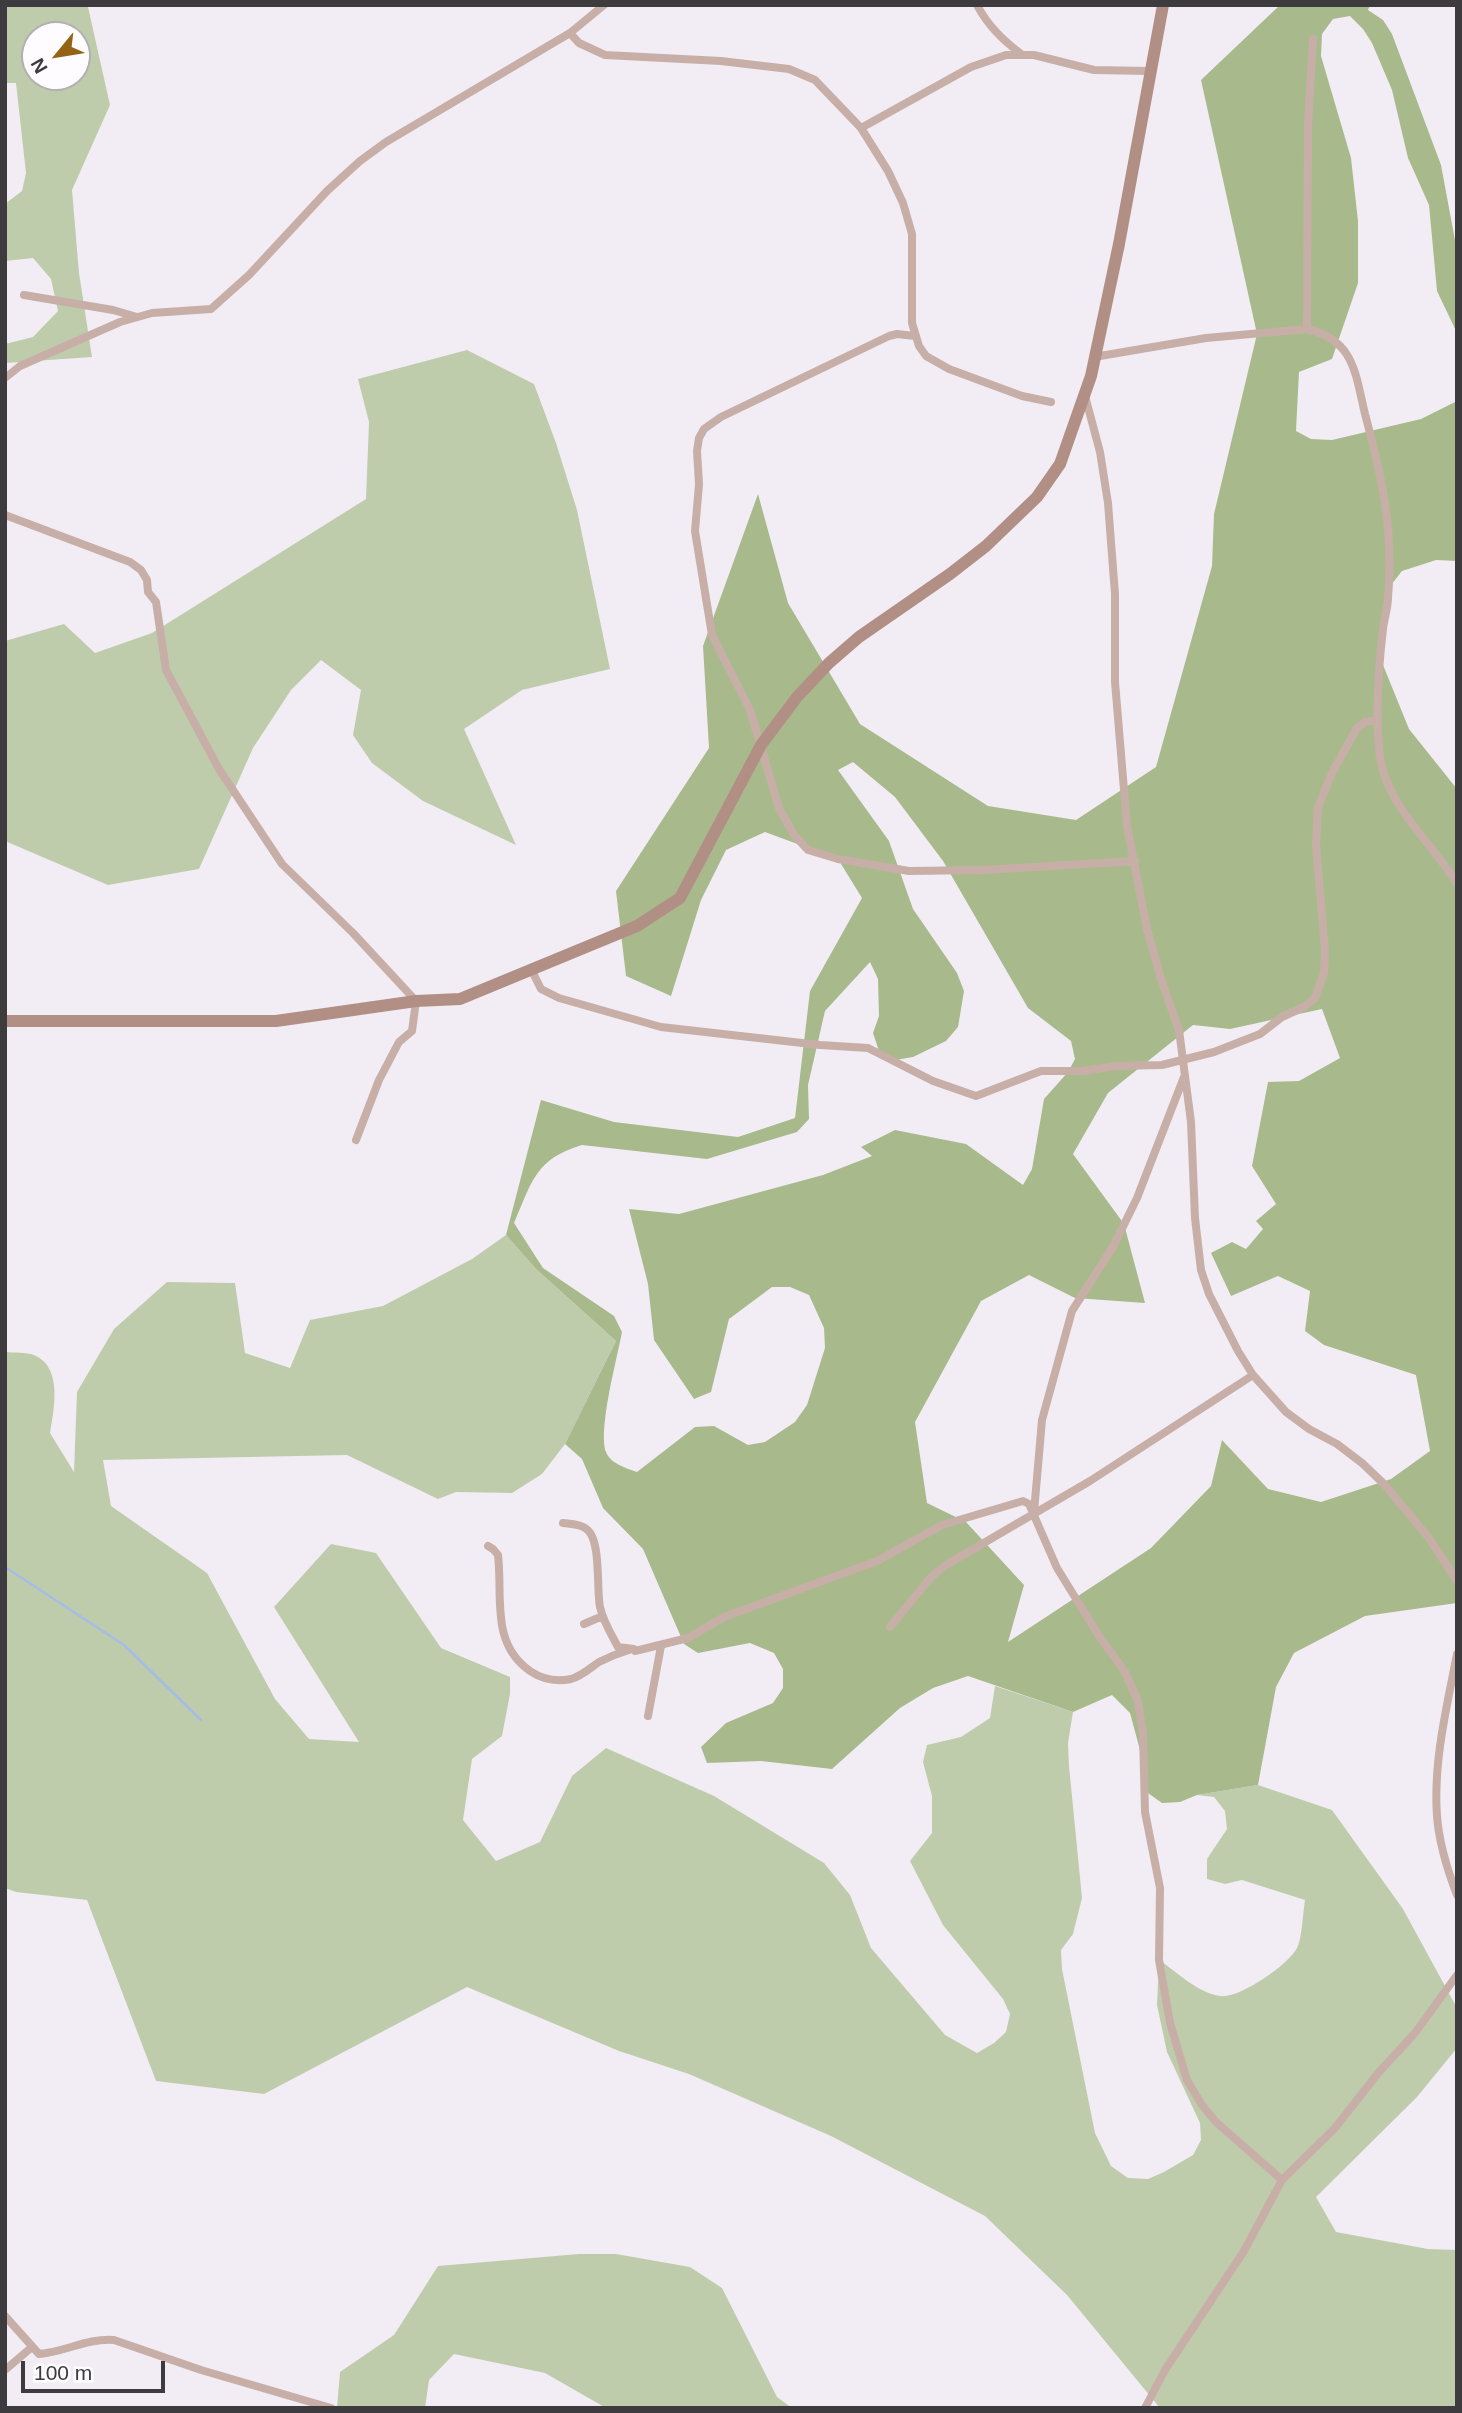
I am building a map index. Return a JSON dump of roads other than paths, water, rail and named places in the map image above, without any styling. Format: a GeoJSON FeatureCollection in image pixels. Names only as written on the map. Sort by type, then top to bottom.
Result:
{"type":"FeatureCollection","features":[{"type":"Feature","properties":{"kind":"street"},"geometry":{"type":"LineString","coordinates":[[5,378],[20,366],[137,317],[167,311],[211,309],[249,275],[327,191],[360,160],[570,33],[604,5]]}},
{"type":"Feature","properties":{"kind":"street"},"geometry":{"type":"LineString","coordinates":[[977,5],[1002,39],[1021,54]]}},
{"type":"Feature","properties":{"kind":"street"},"geometry":{"type":"LineString","coordinates":[[5,1021],[275,1021],[416,1001],[460,999],[637,926],[680,898],[761,745],[797,697],[842,650],[968,561],[1037,497],[1060,464],[1085,396],[1094,357],[1119,244],[1163,5]]}},
{"type":"Feature","properties":{"kind":"street"},"geometry":{"type":"LineString","coordinates":[[570,33],[579,43],[605,55],[696,59],[789,69],[815,80],[860,128],[892,179],[909,217],[912,323],[915,336],[926,356],[949,369],[1022,396],[1051,402]]}},
{"type":"Feature","properties":{"kind":"street"},"geometry":{"type":"LineString","coordinates":[[1307,329],[1308,124],[1312,40]]}},
{"type":"Feature","properties":{"kind":"street"},"geometry":{"type":"LineString","coordinates":[[860,128],[971,67],[1006,55],[1041,56],[1094,71],[1150,71]]}},
{"type":"Feature","properties":{"kind":"street"},"geometry":{"type":"LineString","coordinates":[[24,295],[113,310],[137,317]]}},
{"type":"Feature","properties":{"kind":"street"},"geometry":{"type":"LineString","coordinates":[[1094,357],[1206,338],[1307,329],[1323,332],[1338,341],[1349,358],[1386,501],[1389,587],[1383,630],[1378,720],[1381,759],[1391,789],[1409,819],[1457,884]]}},
{"type":"Feature","properties":{"kind":"street"},"geometry":{"type":"LineString","coordinates":[[915,336],[889,336],[721,417],[704,429],[699,438],[696,451],[699,484],[695,519],[712,635],[750,710],[779,808],[794,835],[808,850],[838,859],[909,871],[1135,862]]}},
{"type":"Feature","properties":{"kind":"street"},"geometry":{"type":"LineString","coordinates":[[1085,396],[1100,452],[1108,503],[1115,594],[1115,682],[1127,826],[1147,929],[1179,1030],[1185,1073],[1200,1270],[1238,1352],[1253,1375],[1286,1412],[1338,1444],[1384,1484],[1429,1538],[1457,1581]]}},
{"type":"Feature","properties":{"kind":"street"},"geometry":{"type":"LineString","coordinates":[[5,515],[130,562],[141,570],[147,580],[148,592],[156,602],[166,670],[219,769],[282,864],[353,933],[416,1001]]}},
{"type":"Feature","properties":{"kind":"street"},"geometry":{"type":"LineString","coordinates":[[532,971],[541,989],[559,998],[661,1027],[868,1048],[933,1081],[976,1096],[1041,1071],[1162,1065],[1214,1052],[1260,1034],[1282,1017],[1304,1007],[1315,998],[1324,973],[1325,950],[1316,845],[1318,807],[1333,771],[1357,728],[1365,722],[1378,720]]}},
{"type":"Feature","properties":{"kind":"street"},"geometry":{"type":"LineString","coordinates":[[356,1140],[365,1113],[389,1061],[399,1042],[412,1031],[416,1001]]}},
{"type":"Feature","properties":{"kind":"street"},"geometry":{"type":"LineString","coordinates":[[1034,1512],[1042,1420],[1072,1311],[1114,1245],[1137,1198],[1185,1073]]}},
{"type":"Feature","properties":{"kind":"street"},"geometry":{"type":"LineString","coordinates":[[890,1627],[931,1577],[946,1565],[1090,1480],[1253,1375]]}},
{"type":"Feature","properties":{"kind":"street"},"geometry":{"type":"LineString","coordinates":[[563,1523],[585,1528],[592,1534],[603,1618],[618,1647],[634,1648],[635,1651],[695,1635],[724,1617],[857,1570],[942,1525],[1023,1501],[1030,1504],[1046,1547],[1099,1636],[1125,1672],[1138,1701],[1143,1734],[1145,1812],[1160,1888],[1159,1960],[1170,2023],[1187,2080],[1216,2122],[1282,2180]]}},
{"type":"Feature","properties":{"kind":"street"},"geometry":{"type":"LineString","coordinates":[[488,1546],[498,1555],[503,1636],[509,1650],[528,1669],[540,1677],[574,1678],[616,1654],[634,1648]]}},
{"type":"Feature","properties":{"kind":"street"},"geometry":{"type":"LineString","coordinates":[[584,1624],[603,1618]]}},
{"type":"Feature","properties":{"kind":"street"},"geometry":{"type":"LineString","coordinates":[[648,1716],[661,1646]]}},
{"type":"Feature","properties":{"kind":"street"},"geometry":{"type":"LineString","coordinates":[[1457,1654],[1440,1752],[1437,1815],[1446,1866],[1457,1895]]}},
{"type":"Feature","properties":{"kind":"street"},"geometry":{"type":"LineString","coordinates":[[1145,2408],[1165,2370],[1244,2251],[1282,2180],[1335,2128],[1415,2033],[1457,1975]]}},
{"type":"Feature","properties":{"kind":"street"},"geometry":{"type":"LineString","coordinates":[[5,2316],[39,2354],[54,2353],[99,2339],[114,2340],[201,2370],[331,2408]]}},
{"type":"Feature","properties":{"kind":"street"},"geometry":{"type":"LineString","coordinates":[[5,2370],[32,2347]]}},
{"type":"Feature","properties":{"kind":"street"},"geometry":{"type":"LineString","coordinates":[[292,2408],[295,2396]]}},
{"type":"Feature","properties":{"kind":"waterway"},"geometry":{"type":"LineString","coordinates":[[5,1567],[124,1645],[201,1720]]}}]}
